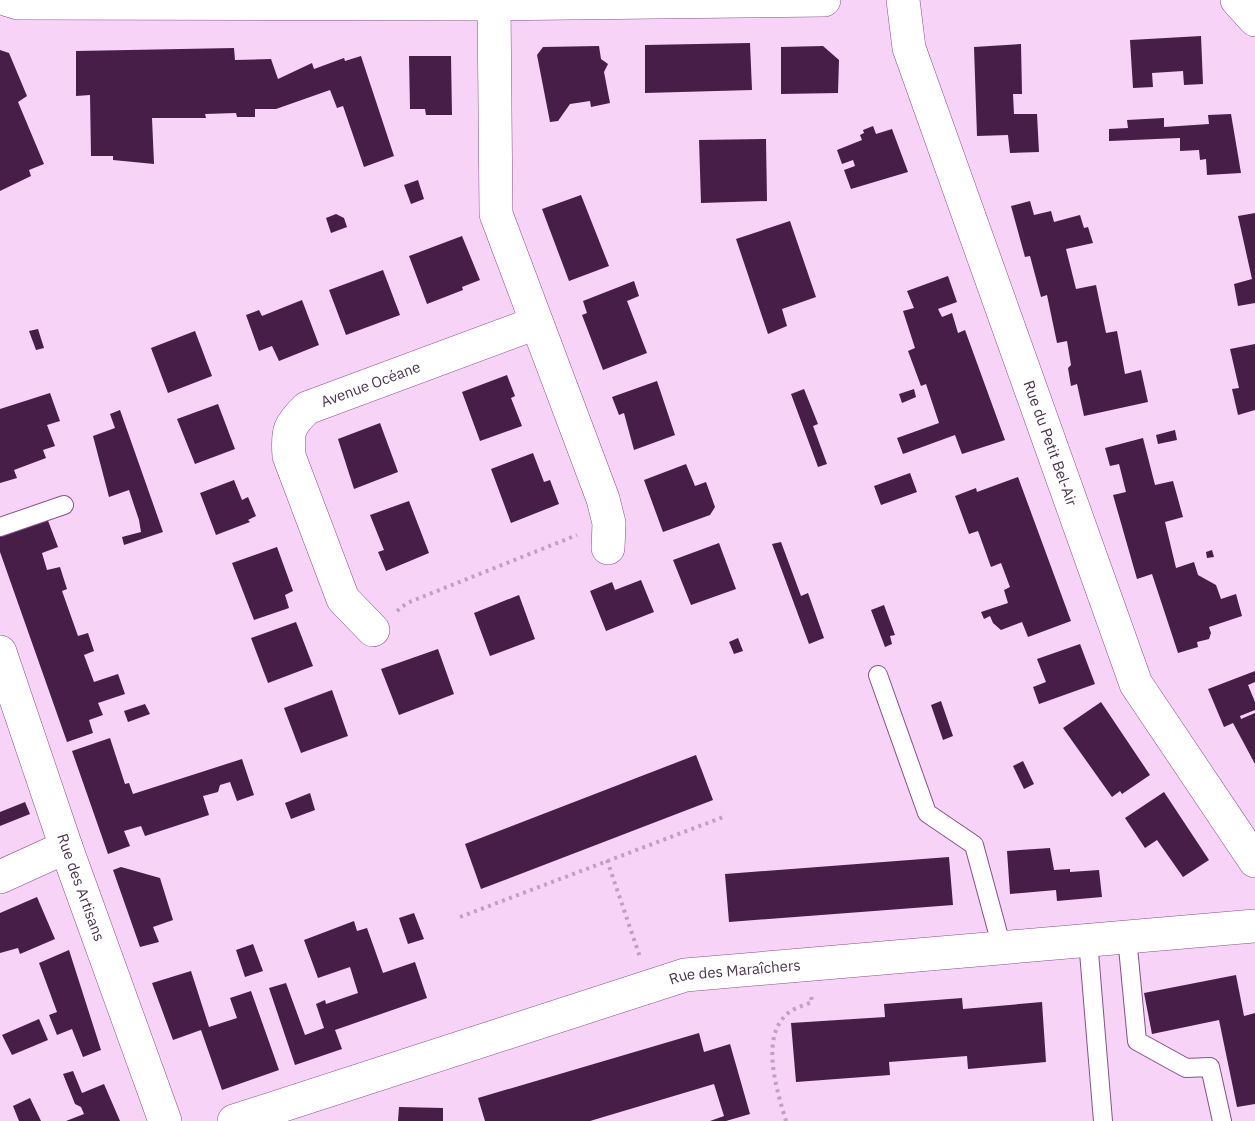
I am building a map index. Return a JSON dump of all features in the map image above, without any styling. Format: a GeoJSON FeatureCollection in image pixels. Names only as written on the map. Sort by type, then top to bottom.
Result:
{"type":"FeatureCollection","features":[{"type":"Feature","properties":{"kind":"street"},"geometry":{"type":"LineString","coordinates":[[8,0],[18,3],[494,4],[824,0]]}},
{"type":"Feature","properties":{"kind":"street","name":"Rue du Petit Bel-Air"},"geometry":{"type":"LineString","coordinates":[[903,0],[909,48],[1136,684],[1255,861]]}},
{"type":"Feature","properties":{"kind":"street"},"geometry":{"type":"LineString","coordinates":[[1237,0],[1255,20]]}},
{"type":"Feature","properties":{"kind":"street"},"geometry":{"type":"LineString","coordinates":[[494,4],[496,214],[603,499],[609,536]]}},
{"type":"Feature","properties":{"kind":"street","name":"Avenue Océane"},"geometry":{"type":"LineString","coordinates":[[373,630],[343,599],[289,456],[287,435],[294,420],[307,408],[536,323]]}},
{"type":"Feature","properties":{"kind":"street","name":"Rue des Artisans"},"geometry":{"type":"LineString","coordinates":[[0,652],[66,847],[165,1121]]}},
{"type":"Feature","properties":{"kind":"street"},"geometry":{"type":"LineString","coordinates":[[0,877],[66,847]]}},
{"type":"Feature","properties":{"kind":"street","name":"Rue des Maraîchers"},"geometry":{"type":"LineString","coordinates":[[234,1121],[685,975],[1255,926]]}},
{"type":"Feature","properties":{"kind":"lane"},"geometry":{"type":"LineString","coordinates":[[0,526],[64,505]]}},
{"type":"Feature","properties":{"kind":"lane"},"geometry":{"type":"LineString","coordinates":[[878,675],[927,813],[974,845],[1002,948]]}},
{"type":"Feature","properties":{"kind":"lane"},"geometry":{"type":"LineString","coordinates":[[1127,937],[1137,1041],[1186,1068],[1210,1067],[1222,1121]]}},
{"type":"Feature","properties":{"kind":"lane"},"geometry":{"type":"LineString","coordinates":[[1088,940],[1103,1121]]}},
{"type":"Feature","properties":{"kind":"path"},"geometry":{"type":"LineString","coordinates":[[373,630],[407,603],[609,536]]}},
{"type":"Feature","properties":{"kind":"path"},"geometry":{"type":"LineString","coordinates":[[460,917],[726,816]]}},
{"type":"Feature","properties":{"kind":"path"},"geometry":{"type":"LineString","coordinates":[[607,860],[641,961]]}},
{"type":"Feature","properties":{"kind":"path"},"geometry":{"type":"LineString","coordinates":[[786,1121],[774,1084],[773,1033],[789,1012],[812,1002],[810,986]]}},
{"type":"Feature","properties":{"kind":"building"},"geometry":{"type":"Polygon","coordinates":[[[1201,36],[1203,84],[1184,85],[1183,71],[1152,73],[1153,87],[1133,88],[1130,40],[1201,36]]]}},
{"type":"Feature","properties":{"kind":"building"},"geometry":{"type":"Polygon","coordinates":[[[750,43],[752,90],[645,93],[645,45],[750,43]]]}},
{"type":"Feature","properties":{"kind":"building"},"geometry":{"type":"Polygon","coordinates":[[[1021,44],[1022,94],[1013,94],[1014,114],[1037,114],[1039,152],[1010,153],[1008,135],[977,136],[974,47],[1021,44]]]}},
{"type":"Feature","properties":{"kind":"building"},"geometry":{"type":"Polygon","coordinates":[[[599,46],[601,59],[608,64],[604,72],[610,103],[591,107],[590,101],[570,104],[558,121],[550,122],[537,55],[543,47],[599,46]]]}},
{"type":"Feature","properties":{"kind":"building"},"geometry":{"type":"Polygon","coordinates":[[[823,46],[839,60],[838,93],[781,94],[781,47],[823,46]]]}},
{"type":"Feature","properties":{"kind":"building"},"geometry":{"type":"Polygon","coordinates":[[[234,48],[235,60],[271,59],[278,79],[312,63],[314,69],[344,58],[345,61],[361,56],[394,156],[364,167],[343,106],[337,108],[330,90],[276,109],[255,109],[255,117],[237,117],[236,113],[205,114],[206,118],[152,118],[154,164],[113,160],[113,156],[91,156],[90,95],[76,96],[76,51],[234,48]]]}},
{"type":"Feature","properties":{"kind":"building"},"geometry":{"type":"Polygon","coordinates":[[[0,50],[9,53],[27,96],[18,102],[44,164],[29,170],[31,176],[0,191],[0,50]]]}},
{"type":"Feature","properties":{"kind":"building"},"geometry":{"type":"Polygon","coordinates":[[[409,56],[451,56],[452,115],[426,115],[425,109],[410,109],[409,56]]]}},
{"type":"Feature","properties":{"kind":"building"},"geometry":{"type":"Polygon","coordinates":[[[1231,114],[1241,173],[1207,175],[1206,159],[1200,160],[1199,150],[1180,151],[1180,138],[1109,141],[1109,129],[1128,128],[1127,120],[1164,118],[1164,127],[1209,124],[1208,115],[1231,114]]]}},
{"type":"Feature","properties":{"kind":"building"},"geometry":{"type":"Polygon","coordinates":[[[873,126],[876,134],[892,129],[908,172],[851,189],[844,170],[855,166],[853,160],[842,164],[837,150],[862,140],[860,135],[864,133],[863,130],[873,126]]]}},
{"type":"Feature","properties":{"kind":"building"},"geometry":{"type":"Polygon","coordinates":[[[766,139],[767,201],[701,203],[699,140],[766,139]]]}},
{"type":"Feature","properties":{"kind":"building"},"geometry":{"type":"Polygon","coordinates":[[[418,180],[424,199],[411,204],[404,185],[418,180]]]}},
{"type":"Feature","properties":{"kind":"building"},"geometry":{"type":"Polygon","coordinates":[[[581,195],[609,266],[569,281],[542,209],[581,195]]]}},
{"type":"Feature","properties":{"kind":"building"},"geometry":{"type":"Polygon","coordinates":[[[1030,201],[1034,215],[1051,211],[1054,222],[1080,215],[1084,228],[1088,227],[1093,243],[1066,249],[1076,289],[1096,285],[1106,333],[1117,331],[1125,374],[1141,370],[1148,402],[1084,416],[1077,384],[1071,386],[1068,368],[1071,365],[1067,341],[1057,343],[1047,295],[1041,297],[1030,256],[1025,257],[1011,206],[1030,201]]]}},
{"type":"Feature","properties":{"kind":"building"},"geometry":{"type":"Polygon","coordinates":[[[1255,213],[1255,303],[1238,306],[1234,284],[1252,279],[1238,216],[1255,213]]]}},
{"type":"Feature","properties":{"kind":"building"},"geometry":{"type":"Polygon","coordinates":[[[336,214],[344,218],[347,227],[331,233],[326,218],[336,214]]]}},
{"type":"Feature","properties":{"kind":"building"},"geometry":{"type":"Polygon","coordinates":[[[790,221],[816,297],[782,309],[787,326],[768,334],[736,239],[790,221]]]}},
{"type":"Feature","properties":{"kind":"building"},"geometry":{"type":"Polygon","coordinates":[[[462,236],[480,280],[462,287],[463,290],[427,304],[409,256],[462,236]]]}},
{"type":"Feature","properties":{"kind":"building"},"geometry":{"type":"Polygon","coordinates":[[[383,270],[400,315],[346,335],[329,290],[383,270]]]}},
{"type":"Feature","properties":{"kind":"building"},"geometry":{"type":"Polygon","coordinates":[[[948,276],[957,302],[938,309],[942,317],[952,313],[958,333],[965,330],[1005,440],[962,454],[955,435],[903,454],[897,438],[939,423],[926,384],[921,386],[908,351],[915,348],[903,311],[914,308],[907,291],[948,276]]]}},
{"type":"Feature","properties":{"kind":"building"},"geometry":{"type":"Polygon","coordinates":[[[634,281],[639,296],[627,301],[647,353],[603,370],[582,315],[587,313],[583,301],[634,281]]]}},
{"type":"Feature","properties":{"kind":"building"},"geometry":{"type":"Polygon","coordinates":[[[302,300],[319,345],[279,361],[272,346],[259,351],[246,315],[259,310],[262,316],[302,300]]]}},
{"type":"Feature","properties":{"kind":"building"},"geometry":{"type":"Polygon","coordinates":[[[38,329],[44,348],[36,350],[29,331],[38,329]]]}},
{"type":"Feature","properties":{"kind":"building"},"geometry":{"type":"Polygon","coordinates":[[[195,331],[212,376],[168,393],[151,348],[195,331]]]}},
{"type":"Feature","properties":{"kind":"building"},"geometry":{"type":"Polygon","coordinates":[[[1255,344],[1255,410],[1238,415],[1232,389],[1239,388],[1230,349],[1255,344]]]}},
{"type":"Feature","properties":{"kind":"building"},"geometry":{"type":"Polygon","coordinates":[[[507,375],[515,396],[511,398],[522,426],[480,441],[462,392],[507,375]]]}},
{"type":"Feature","properties":{"kind":"building"},"geometry":{"type":"Polygon","coordinates":[[[657,381],[675,435],[634,450],[624,413],[619,415],[612,397],[657,381]]]}},
{"type":"Feature","properties":{"kind":"building"},"geometry":{"type":"Polygon","coordinates":[[[804,389],[818,424],[813,426],[827,464],[818,467],[791,394],[804,389]]]}},
{"type":"Feature","properties":{"kind":"building"},"geometry":{"type":"Polygon","coordinates":[[[914,389],[916,397],[902,403],[899,394],[914,389]]]}},
{"type":"Feature","properties":{"kind":"building"},"geometry":{"type":"Polygon","coordinates":[[[50,393],[60,421],[47,425],[55,446],[43,450],[46,458],[14,470],[17,478],[0,483],[0,409],[50,393]]]}},
{"type":"Feature","properties":{"kind":"building"},"geometry":{"type":"Polygon","coordinates":[[[218,404],[235,449],[195,464],[177,419],[218,404]]]}},
{"type":"Feature","properties":{"kind":"building"},"geometry":{"type":"Polygon","coordinates":[[[120,410],[163,532],[124,545],[122,537],[141,532],[139,520],[129,490],[109,497],[93,436],[115,428],[110,414],[120,410]]]}},
{"type":"Feature","properties":{"kind":"building"},"geometry":{"type":"Polygon","coordinates":[[[380,423],[398,472],[354,489],[338,439],[380,423]]]}},
{"type":"Feature","properties":{"kind":"building"},"geometry":{"type":"Polygon","coordinates":[[[1175,430],[1177,440],[1158,444],[1156,435],[1175,430]]]}},
{"type":"Feature","properties":{"kind":"building"},"geometry":{"type":"Polygon","coordinates":[[[1143,438],[1155,485],[1173,481],[1183,517],[1165,522],[1176,568],[1194,562],[1198,575],[1216,585],[1221,599],[1236,594],[1242,616],[1209,627],[1211,633],[1209,639],[1197,642],[1198,647],[1178,653],[1152,574],[1137,579],[1113,495],[1126,492],[1119,464],[1110,466],[1105,448],[1143,438]]]}},
{"type":"Feature","properties":{"kind":"building"},"geometry":{"type":"Polygon","coordinates":[[[533,453],[544,482],[550,480],[559,504],[511,523],[491,469],[533,453]]]}},
{"type":"Feature","properties":{"kind":"building"},"geometry":{"type":"Polygon","coordinates":[[[686,464],[695,486],[706,482],[715,507],[710,515],[663,532],[644,480],[686,464]]]}},
{"type":"Feature","properties":{"kind":"building"},"geometry":{"type":"Polygon","coordinates":[[[910,473],[917,492],[881,505],[874,486],[910,473]]]}},
{"type":"Feature","properties":{"kind":"building"},"geometry":{"type":"Polygon","coordinates":[[[1018,477],[1071,621],[1028,637],[1022,622],[1001,630],[993,623],[990,616],[984,619],[981,612],[1008,603],[1004,590],[1010,587],[1001,563],[991,567],[978,531],[969,534],[955,496],[976,488],[977,492],[1018,477]]]}},
{"type":"Feature","properties":{"kind":"building"},"geometry":{"type":"Polygon","coordinates":[[[234,480],[242,500],[248,497],[256,516],[248,520],[250,522],[216,535],[200,493],[234,480]]]}},
{"type":"Feature","properties":{"kind":"building"},"geometry":{"type":"Polygon","coordinates":[[[409,501],[429,553],[386,571],[378,552],[384,550],[370,515],[409,501]]]}},
{"type":"Feature","properties":{"kind":"building"},"geometry":{"type":"Polygon","coordinates":[[[47,518],[58,547],[42,553],[47,570],[60,567],[67,589],[62,591],[78,636],[88,633],[94,651],[84,655],[94,682],[118,674],[125,694],[98,703],[103,715],[89,720],[93,733],[67,742],[0,552],[0,534],[47,518]]]}},
{"type":"Feature","properties":{"kind":"building"},"geometry":{"type":"Polygon","coordinates":[[[781,542],[801,596],[808,593],[824,638],[809,644],[772,544],[781,542]]]}},
{"type":"Feature","properties":{"kind":"building"},"geometry":{"type":"Polygon","coordinates":[[[719,543],[736,589],[691,605],[673,560],[719,543]]]}},
{"type":"Feature","properties":{"kind":"building"},"geometry":{"type":"Polygon","coordinates":[[[277,547],[293,591],[285,595],[289,608],[254,620],[232,563],[277,547]]]}},
{"type":"Feature","properties":{"kind":"building"},"geometry":{"type":"Polygon","coordinates":[[[1212,550],[1214,557],[1207,558],[1206,552],[1212,550]]]}},
{"type":"Feature","properties":{"kind":"building"},"geometry":{"type":"Polygon","coordinates":[[[641,580],[654,612],[606,631],[590,591],[612,582],[615,590],[641,580]]]}},
{"type":"Feature","properties":{"kind":"building"},"geometry":{"type":"Polygon","coordinates":[[[519,595],[535,639],[490,656],[474,613],[519,595]]]}},
{"type":"Feature","properties":{"kind":"building"},"geometry":{"type":"Polygon","coordinates":[[[884,605],[895,635],[890,636],[892,644],[885,647],[871,610],[884,605]]]}},
{"type":"Feature","properties":{"kind":"building"},"geometry":{"type":"Polygon","coordinates":[[[296,622],[313,666],[268,683],[251,638],[296,622]]]}},
{"type":"Feature","properties":{"kind":"building"},"geometry":{"type":"Polygon","coordinates":[[[738,638],[743,651],[734,654],[729,642],[738,638]]]}},
{"type":"Feature","properties":{"kind":"building"},"geometry":{"type":"Polygon","coordinates":[[[1080,644],[1095,684],[1039,704],[1033,687],[1046,682],[1037,659],[1080,644]]]}},
{"type":"Feature","properties":{"kind":"building"},"geometry":{"type":"Polygon","coordinates":[[[438,649],[454,694],[399,715],[381,669],[438,649]]]}},
{"type":"Feature","properties":{"kind":"building"},"geometry":{"type":"Polygon","coordinates":[[[1255,671],[1255,682],[1248,685],[1255,702],[1255,710],[1240,716],[1241,719],[1255,713],[1255,764],[1233,723],[1224,727],[1208,689],[1255,671]]]}},
{"type":"Feature","properties":{"kind":"building"},"geometry":{"type":"Polygon","coordinates":[[[332,690],[348,736],[301,753],[284,708],[332,690]]]}},
{"type":"Feature","properties":{"kind":"building"},"geometry":{"type":"Polygon","coordinates":[[[941,701],[953,736],[943,740],[931,705],[941,701]]]}},
{"type":"Feature","properties":{"kind":"building"},"geometry":{"type":"Polygon","coordinates":[[[1101,702],[1150,775],[1122,794],[1120,791],[1112,797],[1063,728],[1101,702]]]}},
{"type":"Feature","properties":{"kind":"building"},"geometry":{"type":"Polygon","coordinates":[[[145,704],[150,714],[128,722],[124,711],[145,704]]]}},
{"type":"Feature","properties":{"kind":"building"},"geometry":{"type":"Polygon","coordinates":[[[110,738],[125,784],[129,783],[133,794],[242,759],[254,795],[237,801],[230,782],[220,785],[218,792],[203,796],[209,815],[145,836],[141,826],[124,831],[130,846],[108,854],[72,751],[110,738]]]}},
{"type":"Feature","properties":{"kind":"building"},"geometry":{"type":"Polygon","coordinates":[[[696,755],[713,800],[481,889],[465,844],[696,755]]]}},
{"type":"Feature","properties":{"kind":"building"},"geometry":{"type":"Polygon","coordinates":[[[1023,761],[1034,784],[1024,789],[1013,766],[1023,761]]]}},
{"type":"Feature","properties":{"kind":"building"},"geometry":{"type":"Polygon","coordinates":[[[1164,792],[1209,860],[1183,877],[1157,840],[1145,848],[1125,818],[1164,792]]]}},
{"type":"Feature","properties":{"kind":"building"},"geometry":{"type":"Polygon","coordinates":[[[310,793],[315,810],[291,819],[285,803],[310,793]]]}},
{"type":"Feature","properties":{"kind":"building"},"geometry":{"type":"Polygon","coordinates":[[[25,802],[30,814],[0,826],[0,812],[25,802]]]}},
{"type":"Feature","properties":{"kind":"building"},"geometry":{"type":"Polygon","coordinates":[[[1050,848],[1054,870],[1070,869],[1070,872],[1099,870],[1102,897],[1057,901],[1056,890],[1010,894],[1007,851],[1050,848]]]}},
{"type":"Feature","properties":{"kind":"building"},"geometry":{"type":"Polygon","coordinates":[[[949,857],[953,905],[729,922],[725,874],[949,857]]]}},
{"type":"Feature","properties":{"kind":"building"},"geometry":{"type":"Polygon","coordinates":[[[121,867],[160,878],[173,920],[153,927],[159,942],[140,947],[113,870],[121,867]]]}},
{"type":"Feature","properties":{"kind":"building"},"geometry":{"type":"Polygon","coordinates":[[[37,897],[55,939],[20,954],[18,948],[0,953],[0,913],[37,897]]]}},
{"type":"Feature","properties":{"kind":"building"},"geometry":{"type":"Polygon","coordinates":[[[414,913],[424,939],[408,944],[399,918],[414,913]]]}},
{"type":"Feature","properties":{"kind":"building"},"geometry":{"type":"Polygon","coordinates":[[[354,921],[357,931],[367,928],[383,973],[415,962],[427,998],[335,1030],[342,1049],[295,1065],[269,988],[286,983],[305,1035],[324,1028],[316,1004],[325,1000],[326,1004],[358,993],[350,967],[318,978],[304,940],[354,921]]]}},
{"type":"Feature","properties":{"kind":"building"},"geometry":{"type":"Polygon","coordinates":[[[253,944],[263,971],[245,977],[236,950],[253,944]]]}},
{"type":"Feature","properties":{"kind":"building"},"geometry":{"type":"Polygon","coordinates":[[[69,950],[101,1050],[83,1057],[72,1029],[57,1035],[49,1015],[57,1012],[39,963],[69,950]]]}},
{"type":"Feature","properties":{"kind":"building"},"geometry":{"type":"Polygon","coordinates":[[[191,971],[209,1027],[237,1018],[230,998],[251,991],[279,1070],[222,1090],[201,1030],[173,1040],[152,983],[191,971]]]}},
{"type":"Feature","properties":{"kind":"building"},"geometry":{"type":"Polygon","coordinates":[[[1236,975],[1244,1016],[1255,1013],[1255,1104],[1237,1107],[1219,1020],[1152,1034],[1144,993],[1236,975]]]}},
{"type":"Feature","properties":{"kind":"building"},"geometry":{"type":"Polygon","coordinates":[[[962,998],[963,1009],[1042,1002],[1046,1062],[968,1069],[967,1056],[889,1062],[890,1075],[796,1082],[791,1023],[885,1017],[884,1004],[962,998]]]}},
{"type":"Feature","properties":{"kind":"building"},"geometry":{"type":"Polygon","coordinates":[[[39,1019],[48,1040],[12,1055],[2,1035],[39,1019]]]}},
{"type":"Feature","properties":{"kind":"building"},"geometry":{"type":"Polygon","coordinates":[[[699,1033],[704,1052],[730,1044],[750,1114],[726,1121],[710,1121],[724,1116],[714,1084],[590,1121],[485,1121],[478,1098],[699,1033]]]}},
{"type":"Feature","properties":{"kind":"building"},"geometry":{"type":"Polygon","coordinates":[[[73,1071],[82,1093],[104,1084],[120,1121],[66,1121],[84,1114],[81,1107],[75,1104],[63,1074],[73,1071]]]}},
{"type":"Feature","properties":{"kind":"building"},"geometry":{"type":"Polygon","coordinates":[[[30,1098],[41,1121],[19,1121],[13,1106],[30,1098]]]}},
{"type":"Feature","properties":{"kind":"building"},"geometry":{"type":"Polygon","coordinates":[[[399,1107],[443,1108],[443,1121],[398,1121],[399,1107]]]}}]}
